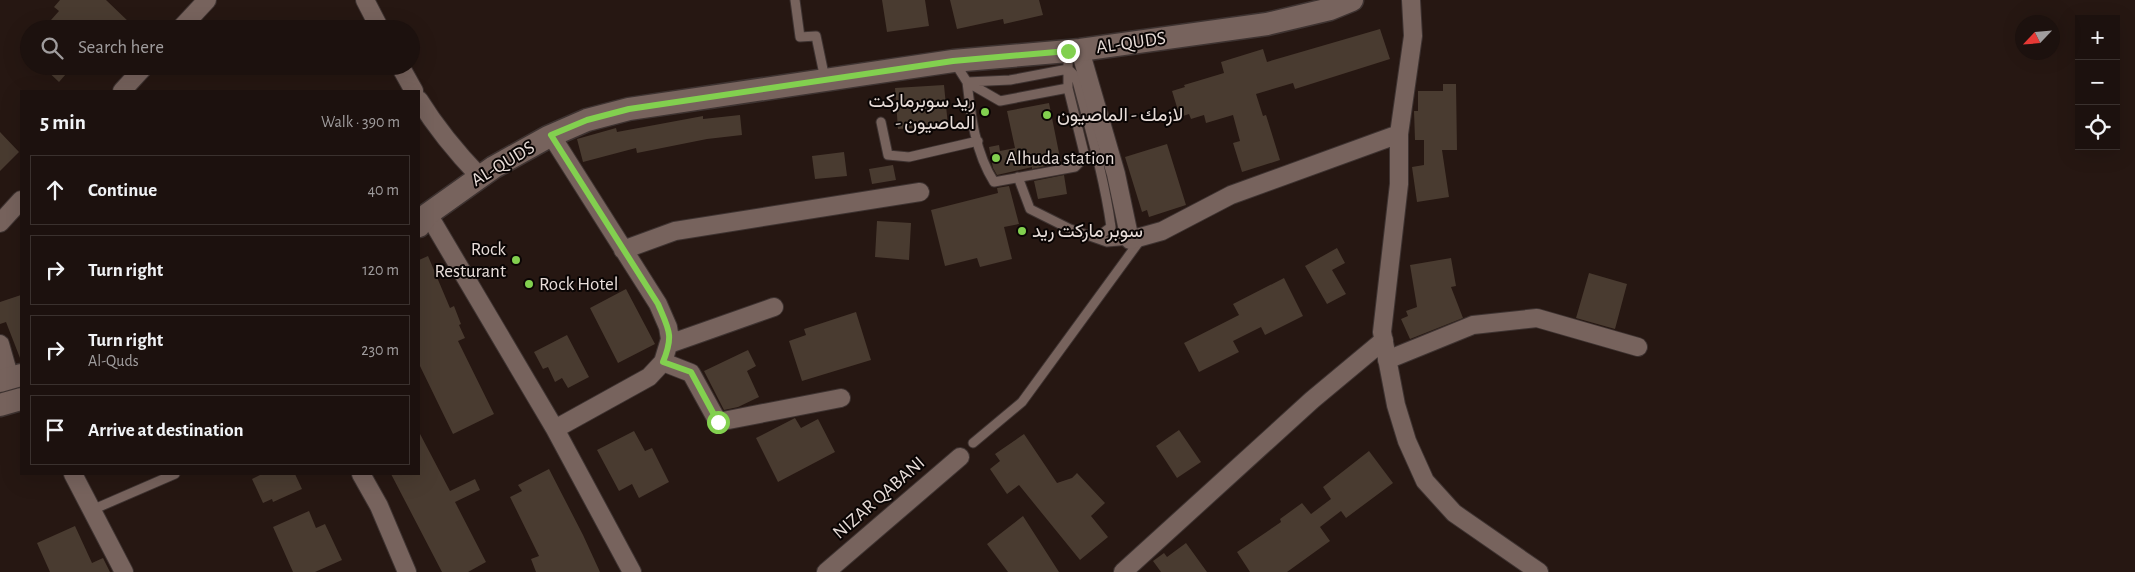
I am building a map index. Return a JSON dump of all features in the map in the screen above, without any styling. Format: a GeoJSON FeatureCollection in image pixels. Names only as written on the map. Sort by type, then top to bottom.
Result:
{"type":"FeatureCollection","features":[{"type":"Feature","properties":{"kind":"street"},"geometry":{"type":"LineString","coordinates":[[188,20],[207,0]]}},
{"type":"Feature","properties":{"kind":"street"},"geometry":{"type":"LineString","coordinates":[[365,0],[375,20]]}},
{"type":"Feature","properties":{"kind":"street","name":"AL-QUDS"},"geometry":{"type":"LineString","coordinates":[[422,218],[480,177],[551,135],[587,120],[629,109],[953,61],[1072,57],[1267,24],[1330,10],[1352,0]]}},
{"type":"Feature","properties":{"kind":"street"},"geometry":{"type":"LineString","coordinates":[[1411,0],[1413,36],[1399,134],[1399,184],[1382,332],[1396,405],[1407,442],[1425,481],[1454,513],[1539,572]]}},
{"type":"Feature","properties":{"kind":"street"},"geometry":{"type":"LineString","coordinates":[[1072,57],[1116,174],[1136,238],[1162,231],[1231,195],[1399,134]]}},
{"type":"Feature","properties":{"kind":"street"},"geometry":{"type":"LineString","coordinates":[[123,90],[137,75]]}},
{"type":"Feature","properties":{"kind":"street"},"geometry":{"type":"LineString","coordinates":[[405,75],[413,90]]}},
{"type":"Feature","properties":{"kind":"street"},"geometry":{"type":"LineString","coordinates":[[420,102],[435,126],[453,149],[480,177]]}},
{"type":"Feature","properties":{"kind":"street"},"geometry":{"type":"LineString","coordinates":[[551,135],[658,304],[668,327],[670,338],[663,362],[649,376],[555,429]]}},
{"type":"Feature","properties":{"kind":"street"},"geometry":{"type":"LineString","coordinates":[[623,250],[675,231],[920,192]]}},
{"type":"Feature","properties":{"kind":"street"},"geometry":{"type":"LineString","coordinates":[[0,222],[20,201]]}},
{"type":"Feature","properties":{"kind":"street"},"geometry":{"type":"LineString","coordinates":[[422,218],[555,429],[632,572]]}},
{"type":"Feature","properties":{"kind":"street"},"geometry":{"type":"LineString","coordinates":[[669,344],[774,307]]}},
{"type":"Feature","properties":{"kind":"street"},"geometry":{"type":"LineString","coordinates":[[1387,360],[1473,325],[1537,318],[1638,348]]}},
{"type":"Feature","properties":{"kind":"street"},"geometry":{"type":"LineString","coordinates":[[1123,572],[1296,415],[1384,340]]}},
{"type":"Feature","properties":{"kind":"street"},"geometry":{"type":"LineString","coordinates":[[0,344],[10,378]]}},
{"type":"Feature","properties":{"kind":"street"},"geometry":{"type":"LineString","coordinates":[[663,362],[691,372],[718,422],[841,398]]}},
{"type":"Feature","properties":{"kind":"street"},"geometry":{"type":"LineString","coordinates":[[0,405],[20,399]]}},
{"type":"Feature","properties":{"kind":"street","name":"NIZAR QABANI"},"geometry":{"type":"LineString","coordinates":[[826,572],[960,457]]}},
{"type":"Feature","properties":{"kind":"street"},"geometry":{"type":"LineString","coordinates":[[74,475],[124,572]]}},
{"type":"Feature","properties":{"kind":"street"},"geometry":{"type":"LineString","coordinates":[[362,475],[379,506],[407,572]]}},
{"type":"Feature","properties":{"kind":"lane"},"geometry":{"type":"LineString","coordinates":[[795,0],[800,37],[816,36],[825,80]]}},
{"type":"Feature","properties":{"kind":"lane"},"geometry":{"type":"LineString","coordinates":[[967,82],[1010,80],[1072,57]]}},
{"type":"Feature","properties":{"kind":"lane"},"geometry":{"type":"LineString","coordinates":[[1072,57],[1068,88],[1084,156]]}},
{"type":"Feature","properties":{"kind":"lane"},"geometry":{"type":"LineString","coordinates":[[1072,57],[1095,153],[1106,187],[1111,227],[1096,238]]}},
{"type":"Feature","properties":{"kind":"lane"},"geometry":{"type":"LineString","coordinates":[[953,61],[967,82],[973,127],[994,182],[1075,167],[1084,156],[1095,153]]}},
{"type":"Feature","properties":{"kind":"lane"},"geometry":{"type":"LineString","coordinates":[[967,82],[1000,101],[1068,88]]}},
{"type":"Feature","properties":{"kind":"lane"},"geometry":{"type":"LineString","coordinates":[[881,122],[888,155],[909,157],[978,141]]}},
{"type":"Feature","properties":{"kind":"lane"},"geometry":{"type":"LineString","coordinates":[[1018,177],[1030,209],[1070,229],[1107,242],[1136,238]]}},
{"type":"Feature","properties":{"kind":"lane"},"geometry":{"type":"LineString","coordinates":[[973,443],[1022,402],[1136,238]]}},
{"type":"Feature","properties":{"kind":"lane"},"geometry":{"type":"LineString","coordinates":[[92,510],[172,475]]}},
{"type":"Feature","properties":{"kind":"building"},"geometry":{"type":"Polygon","coordinates":[[[60,0],[106,0],[127,20],[51,20],[59,11],[54,7],[60,0]]]}},
{"type":"Feature","properties":{"kind":"building"},"geometry":{"type":"Polygon","coordinates":[[[882,0],[925,0],[929,26],[887,32],[882,0]]]}},
{"type":"Feature","properties":{"kind":"building"},"geometry":{"type":"Polygon","coordinates":[[[950,0],[1039,0],[1043,15],[1004,24],[1003,19],[957,29],[950,0]]]}},
{"type":"Feature","properties":{"kind":"building"},"geometry":{"type":"Polygon","coordinates":[[[1380,29],[1390,59],[1295,89],[1293,83],[1256,94],[1263,116],[1266,115],[1280,160],[1242,172],[1233,143],[1240,141],[1233,115],[1206,123],[1204,115],[1191,119],[1189,114],[1180,117],[1172,91],[1185,87],[1184,85],[1224,73],[1221,62],[1263,49],[1267,62],[1380,29]]]}},
{"type":"Feature","properties":{"kind":"building"},"geometry":{"type":"Polygon","coordinates":[[[52,75],[65,75],[59,82],[52,75]]]}},
{"type":"Feature","properties":{"kind":"building"},"geometry":{"type":"Polygon","coordinates":[[[1443,84],[1456,84],[1457,150],[1442,150],[1449,197],[1417,202],[1412,167],[1424,165],[1424,140],[1415,140],[1414,111],[1418,111],[1418,91],[1443,91],[1443,84]]]}},
{"type":"Feature","properties":{"kind":"building"},"geometry":{"type":"Polygon","coordinates":[[[944,85],[948,126],[898,129],[895,88],[944,85]]]}},
{"type":"Feature","properties":{"kind":"building"},"geometry":{"type":"Polygon","coordinates":[[[1049,103],[1061,163],[997,175],[993,168],[989,147],[999,145],[1000,151],[1015,148],[1007,111],[1049,103]]]}},
{"type":"Feature","properties":{"kind":"building"},"geometry":{"type":"Polygon","coordinates":[[[740,115],[742,135],[707,139],[637,153],[636,148],[583,162],[577,139],[616,128],[617,132],[703,116],[703,119],[740,115]]]}},
{"type":"Feature","properties":{"kind":"building"},"geometry":{"type":"Polygon","coordinates":[[[0,132],[19,152],[0,171],[0,132]]]}},
{"type":"Feature","properties":{"kind":"building"},"geometry":{"type":"Polygon","coordinates":[[[1167,144],[1186,205],[1149,217],[1147,210],[1142,212],[1125,157],[1167,144]]]}},
{"type":"Feature","properties":{"kind":"building"},"geometry":{"type":"Polygon","coordinates":[[[844,152],[847,176],[815,179],[812,156],[844,152]]]}},
{"type":"Feature","properties":{"kind":"building"},"geometry":{"type":"Polygon","coordinates":[[[893,165],[896,180],[872,184],[869,169],[893,165]]]}},
{"type":"Feature","properties":{"kind":"building"},"geometry":{"type":"Polygon","coordinates":[[[1064,175],[1067,194],[1038,199],[1034,181],[1064,175]]]}},
{"type":"Feature","properties":{"kind":"building"},"geometry":{"type":"Polygon","coordinates":[[[1009,186],[1019,224],[1004,227],[1012,259],[980,267],[977,258],[945,266],[931,210],[998,193],[997,188],[1009,186]]]}},
{"type":"Feature","properties":{"kind":"building"},"geometry":{"type":"Polygon","coordinates":[[[877,221],[911,223],[909,260],[875,257],[877,221]]]}},
{"type":"Feature","properties":{"kind":"building"},"geometry":{"type":"Polygon","coordinates":[[[1337,248],[1345,263],[1332,270],[1346,294],[1327,304],[1305,266],[1337,248]]]}},
{"type":"Feature","properties":{"kind":"building"},"geometry":{"type":"Polygon","coordinates":[[[428,256],[450,308],[454,306],[465,338],[458,341],[494,414],[453,434],[420,366],[420,260],[428,256]]]}},
{"type":"Feature","properties":{"kind":"building"},"geometry":{"type":"Polygon","coordinates":[[[1451,258],[1456,286],[1451,287],[1463,318],[1410,339],[1401,319],[1408,316],[1406,311],[1417,307],[1410,265],[1451,258]]]}},
{"type":"Feature","properties":{"kind":"building"},"geometry":{"type":"Polygon","coordinates":[[[1589,273],[1627,284],[1615,329],[1576,318],[1589,273]]]}},
{"type":"Feature","properties":{"kind":"building"},"geometry":{"type":"Polygon","coordinates":[[[1284,278],[1303,316],[1265,335],[1261,327],[1233,341],[1239,352],[1199,372],[1184,343],[1239,315],[1233,304],[1284,278]]]}},
{"type":"Feature","properties":{"kind":"building"},"geometry":{"type":"Polygon","coordinates":[[[626,289],[655,344],[618,363],[590,308],[626,289]]]}},
{"type":"Feature","properties":{"kind":"building"},"geometry":{"type":"Polygon","coordinates":[[[20,295],[20,358],[6,322],[0,324],[0,302],[20,295]]]}},
{"type":"Feature","properties":{"kind":"building"},"geometry":{"type":"Polygon","coordinates":[[[856,312],[871,360],[802,381],[789,341],[806,335],[804,329],[856,312]]]}},
{"type":"Feature","properties":{"kind":"building"},"geometry":{"type":"Polygon","coordinates":[[[567,335],[589,377],[568,388],[562,378],[555,382],[548,367],[543,369],[534,352],[567,335]]]}},
{"type":"Feature","properties":{"kind":"building"},"geometry":{"type":"Polygon","coordinates":[[[748,350],[756,366],[747,371],[759,397],[738,407],[724,410],[704,371],[748,350]]]}},
{"type":"Feature","properties":{"kind":"building"},"geometry":{"type":"Polygon","coordinates":[[[795,418],[801,428],[818,419],[835,452],[778,482],[756,438],[795,418]]]}},
{"type":"Feature","properties":{"kind":"building"},"geometry":{"type":"Polygon","coordinates":[[[1179,430],[1201,462],[1177,478],[1156,446],[1179,430]]]}},
{"type":"Feature","properties":{"kind":"building"},"geometry":{"type":"Polygon","coordinates":[[[634,431],[645,451],[652,448],[669,482],[639,498],[632,484],[619,491],[597,450],[634,431]]]}},
{"type":"Feature","properties":{"kind":"building"},"geometry":{"type":"Polygon","coordinates":[[[420,434],[450,491],[475,479],[480,490],[455,502],[486,562],[468,572],[442,572],[392,475],[420,475],[420,434]]]}},
{"type":"Feature","properties":{"kind":"building"},"geometry":{"type":"Polygon","coordinates":[[[1024,434],[1057,483],[1072,478],[1077,473],[1105,503],[1091,516],[1108,537],[1080,560],[1019,485],[1007,494],[990,469],[1000,461],[995,454],[1024,434]]]}},
{"type":"Feature","properties":{"kind":"building"},"geometry":{"type":"Polygon","coordinates":[[[1369,451],[1393,483],[1346,518],[1341,511],[1320,527],[1330,541],[1287,572],[1250,572],[1237,552],[1281,522],[1280,519],[1302,503],[1311,514],[1331,499],[1323,487],[1369,451]]]}},
{"type":"Feature","properties":{"kind":"building"},"geometry":{"type":"Polygon","coordinates":[[[549,469],[600,572],[536,572],[531,559],[539,556],[510,497],[522,491],[518,485],[549,469]]]}},
{"type":"Feature","properties":{"kind":"building"},"geometry":{"type":"Polygon","coordinates":[[[260,475],[295,475],[302,489],[273,502],[272,499],[263,503],[252,479],[260,475]]]}},
{"type":"Feature","properties":{"kind":"building"},"geometry":{"type":"Polygon","coordinates":[[[309,511],[316,528],[325,524],[342,560],[315,572],[293,572],[273,527],[309,511]]]}},
{"type":"Feature","properties":{"kind":"building"},"geometry":{"type":"Polygon","coordinates":[[[1023,516],[1059,572],[1008,572],[987,544],[1023,516]]]}},
{"type":"Feature","properties":{"kind":"building"},"geometry":{"type":"Polygon","coordinates":[[[75,526],[92,563],[103,558],[110,572],[50,572],[37,543],[75,526]]]}},
{"type":"Feature","properties":{"kind":"building"},"geometry":{"type":"Polygon","coordinates":[[[1186,543],[1207,572],[1161,572],[1153,561],[1164,553],[1167,557],[1186,543]]]}},
{"type":"Feature","properties":{"kind":"place","name":"ريد سوبرماركت - الماصيون"},"geometry":{"type":"Point","coordinates":[985,112]}},
{"type":"Feature","properties":{"kind":"place","name":"لازمك - الماصيون"},"geometry":{"type":"Point","coordinates":[1047,115]}},
{"type":"Feature","properties":{"kind":"place","name":"Alhuda station"},"geometry":{"type":"Point","coordinates":[996,158]}},
{"type":"Feature","properties":{"kind":"place","name":"سوبر ماركت ريد"},"geometry":{"type":"Point","coordinates":[1022,231]}},
{"type":"Feature","properties":{"kind":"place","name":"Rock Resturant"},"geometry":{"type":"Point","coordinates":[516,260]}},
{"type":"Feature","properties":{"kind":"place","name":"Rock Hotel"},"geometry":{"type":"Point","coordinates":[529,284]}},
{"type":"Feature","properties":{"kind":"route"},"geometry":{"type":"LineString","coordinates":[[718,422],[691,372],[663,362],[670,338],[668,327],[658,304],[551,135],[587,120],[629,109],[953,61],[1068,51]]}}]}
